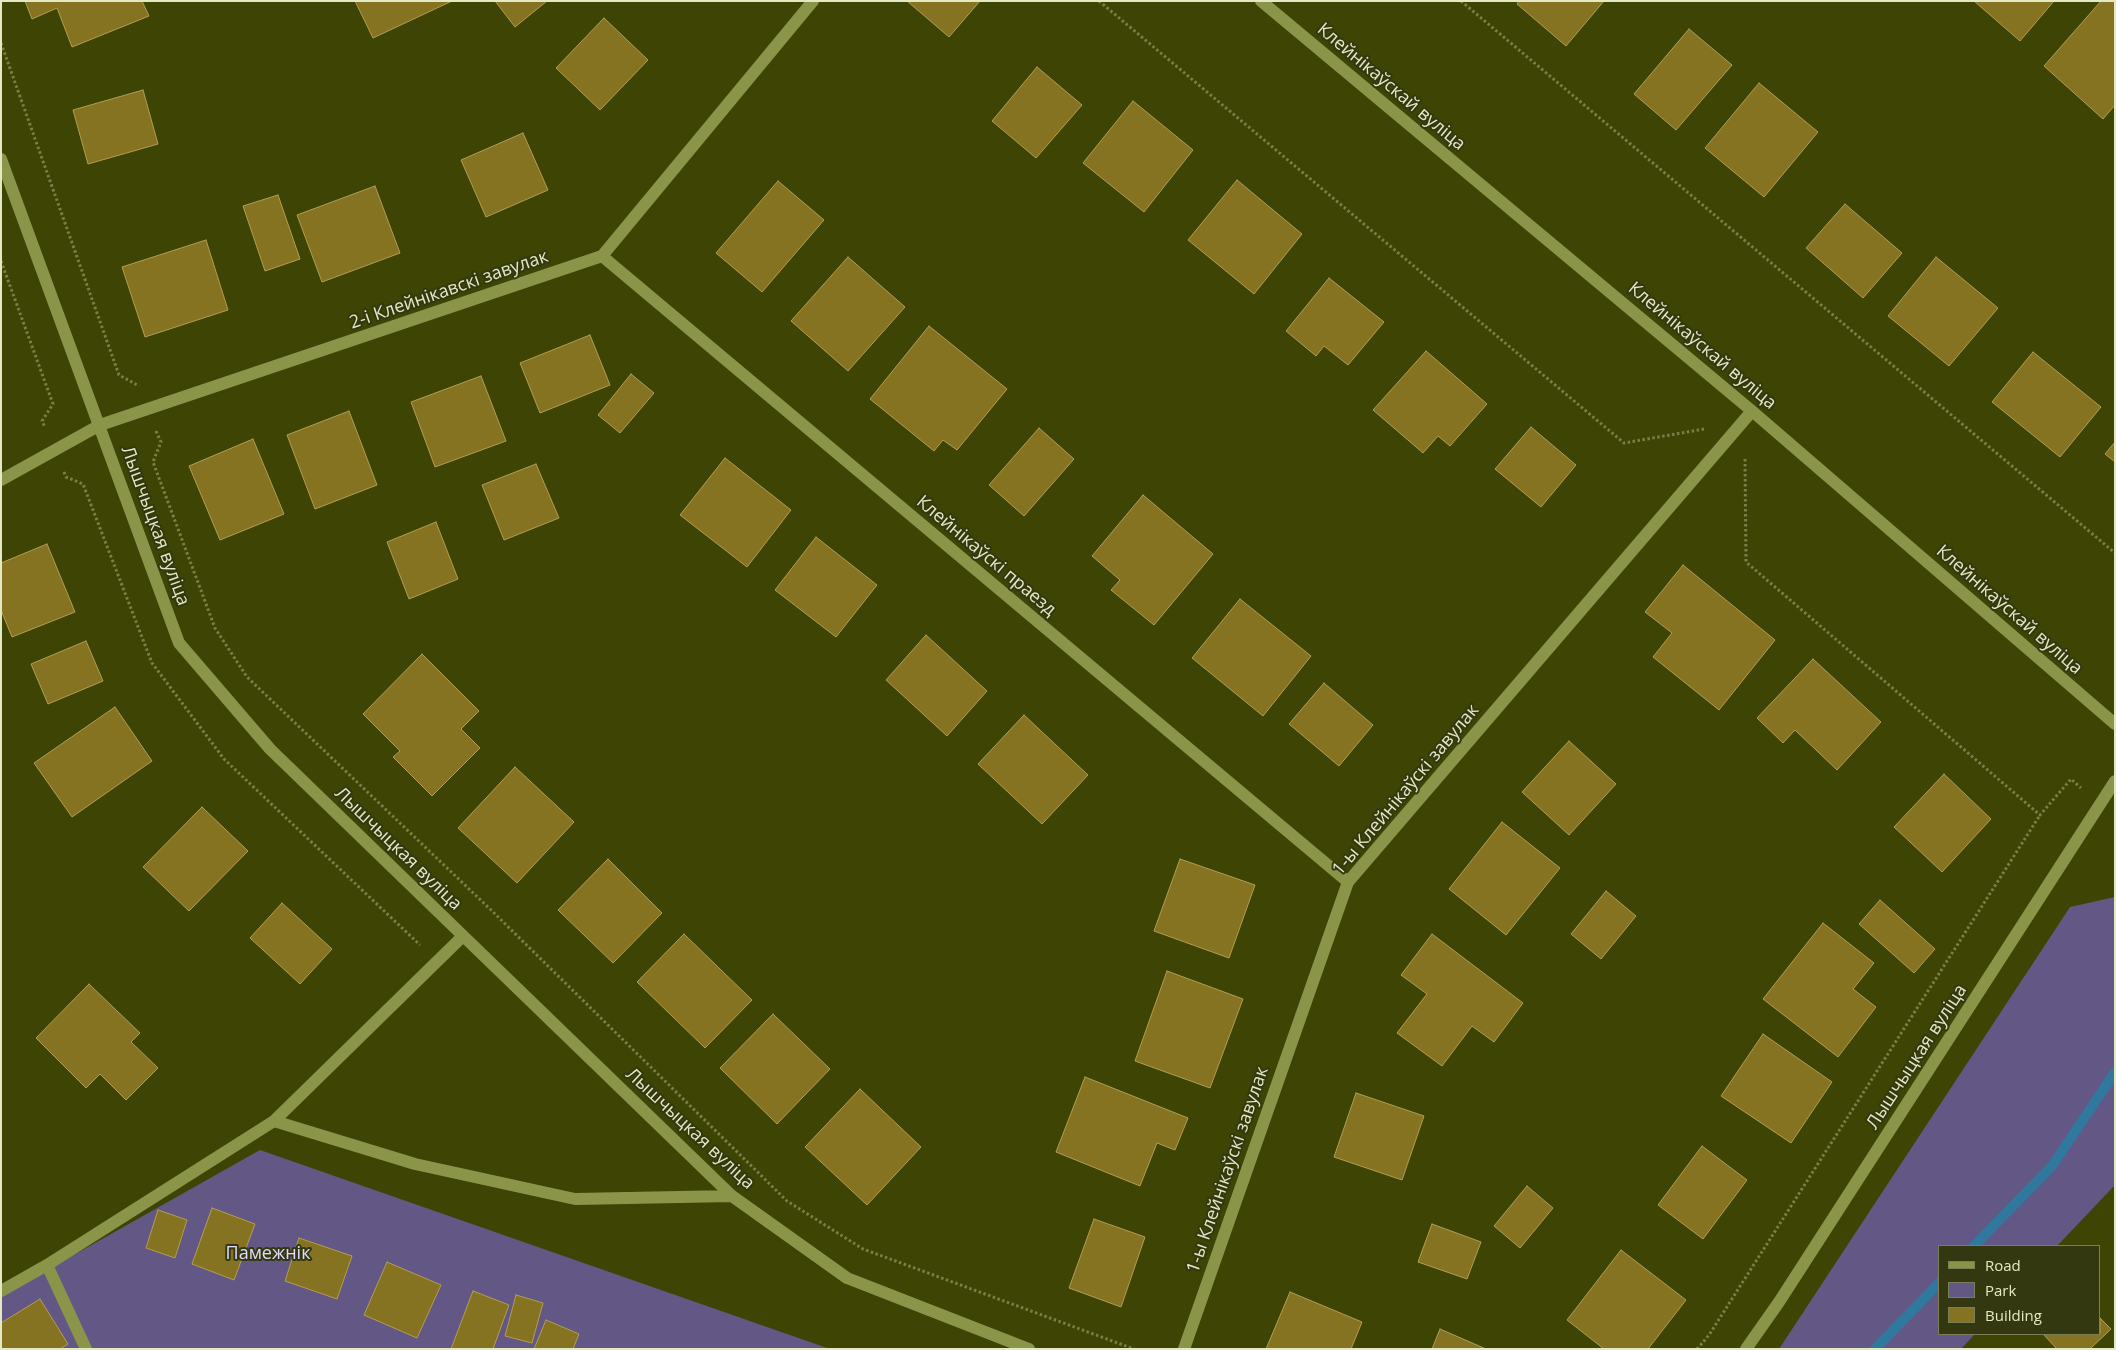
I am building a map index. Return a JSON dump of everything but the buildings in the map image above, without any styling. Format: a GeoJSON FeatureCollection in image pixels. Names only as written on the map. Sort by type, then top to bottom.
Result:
{"type":"FeatureCollection","features":[{"type":"Feature","properties":{"kind":"street"},"geometry":{"type":"LineString","coordinates":[[602,256],[813,1]]}},
{"type":"Feature","properties":{"kind":"street","name":"Клейнікаўскай вуліца"},"geometry":{"type":"LineString","coordinates":[[1261,1],[1752,411],[2115,724]]}},
{"type":"Feature","properties":{"kind":"street","name":"Лышчыцкая вуліца"},"geometry":{"type":"LineString","coordinates":[[1,158],[178,643],[270,749],[732,1196],[847,1278],[1029,1349]]}},
{"type":"Feature","properties":{"kind":"street","name":"2-і Клейнікавскі завулак"},"geometry":{"type":"LineString","coordinates":[[1,480],[100,425],[602,256]]}},
{"type":"Feature","properties":{"kind":"street","name":"Клейнікаўскі праезд"},"geometry":{"type":"LineString","coordinates":[[602,256],[1348,882]]}},
{"type":"Feature","properties":{"kind":"street","name":"1-ы Клейнікаўскі завулак"},"geometry":{"type":"LineString","coordinates":[[1184,1349],[1348,882],[1752,411]]}},
{"type":"Feature","properties":{"kind":"street","name":"Лышчыцкая вуліца"},"geometry":{"type":"LineString","coordinates":[[1746,1349],[1779,1302],[2115,781]]}},
{"type":"Feature","properties":{"kind":"street"},"geometry":{"type":"LineString","coordinates":[[1,1291],[46,1266],[274,1121],[463,936]]}},
{"type":"Feature","properties":{"kind":"street"},"geometry":{"type":"LineString","coordinates":[[274,1121],[415,1164],[575,1199],[732,1196]]}},
{"type":"Feature","properties":{"kind":"street"},"geometry":{"type":"LineString","coordinates":[[46,1266],[86,1349]]}},
{"type":"Feature","properties":{"kind":"path"},"geometry":{"type":"LineString","coordinates":[[1099,1],[1624,443],[1706,428],[1745,459],[1746,562],[2040,815]]}},
{"type":"Feature","properties":{"kind":"path"},"geometry":{"type":"LineString","coordinates":[[1461,1],[2115,552]]}},
{"type":"Feature","properties":{"kind":"path"},"geometry":{"type":"LineString","coordinates":[[1,43],[119,375],[138,384],[161,442],[153,462],[215,628],[247,677],[490,909],[787,1201],[863,1249],[1134,1349]]}},
{"type":"Feature","properties":{"kind":"path"},"geometry":{"type":"LineString","coordinates":[[1697,1349],[1709,1335],[2040,815],[2071,779],[2100,806]]}},
{"type":"Feature","properties":{"kind":"green space"},"geometry":{"type":"Polygon","coordinates":[[[2115,897],[2115,1185],[2058,1245],[1938,1245],[1938,1335],[1974,1335],[1961,1349],[1779,1349],[2070,907],[2115,897]]]}},
{"type":"Feature","properties":{"kind":"green space","name":"Памежнік"},"geometry":{"type":"Polygon","coordinates":[[[260,1150],[830,1349],[1,1349],[1,1296],[260,1150]]]}},
{"type":"Feature","properties":{"kind":"waterway"},"geometry":{"type":"LineString","coordinates":[[1975,1245],[2052,1166],[2115,1072]]}},
{"type":"Feature","properties":{"kind":"waterway"},"geometry":{"type":"LineString","coordinates":[[1875,1349],[1938,1284]]}}]}
